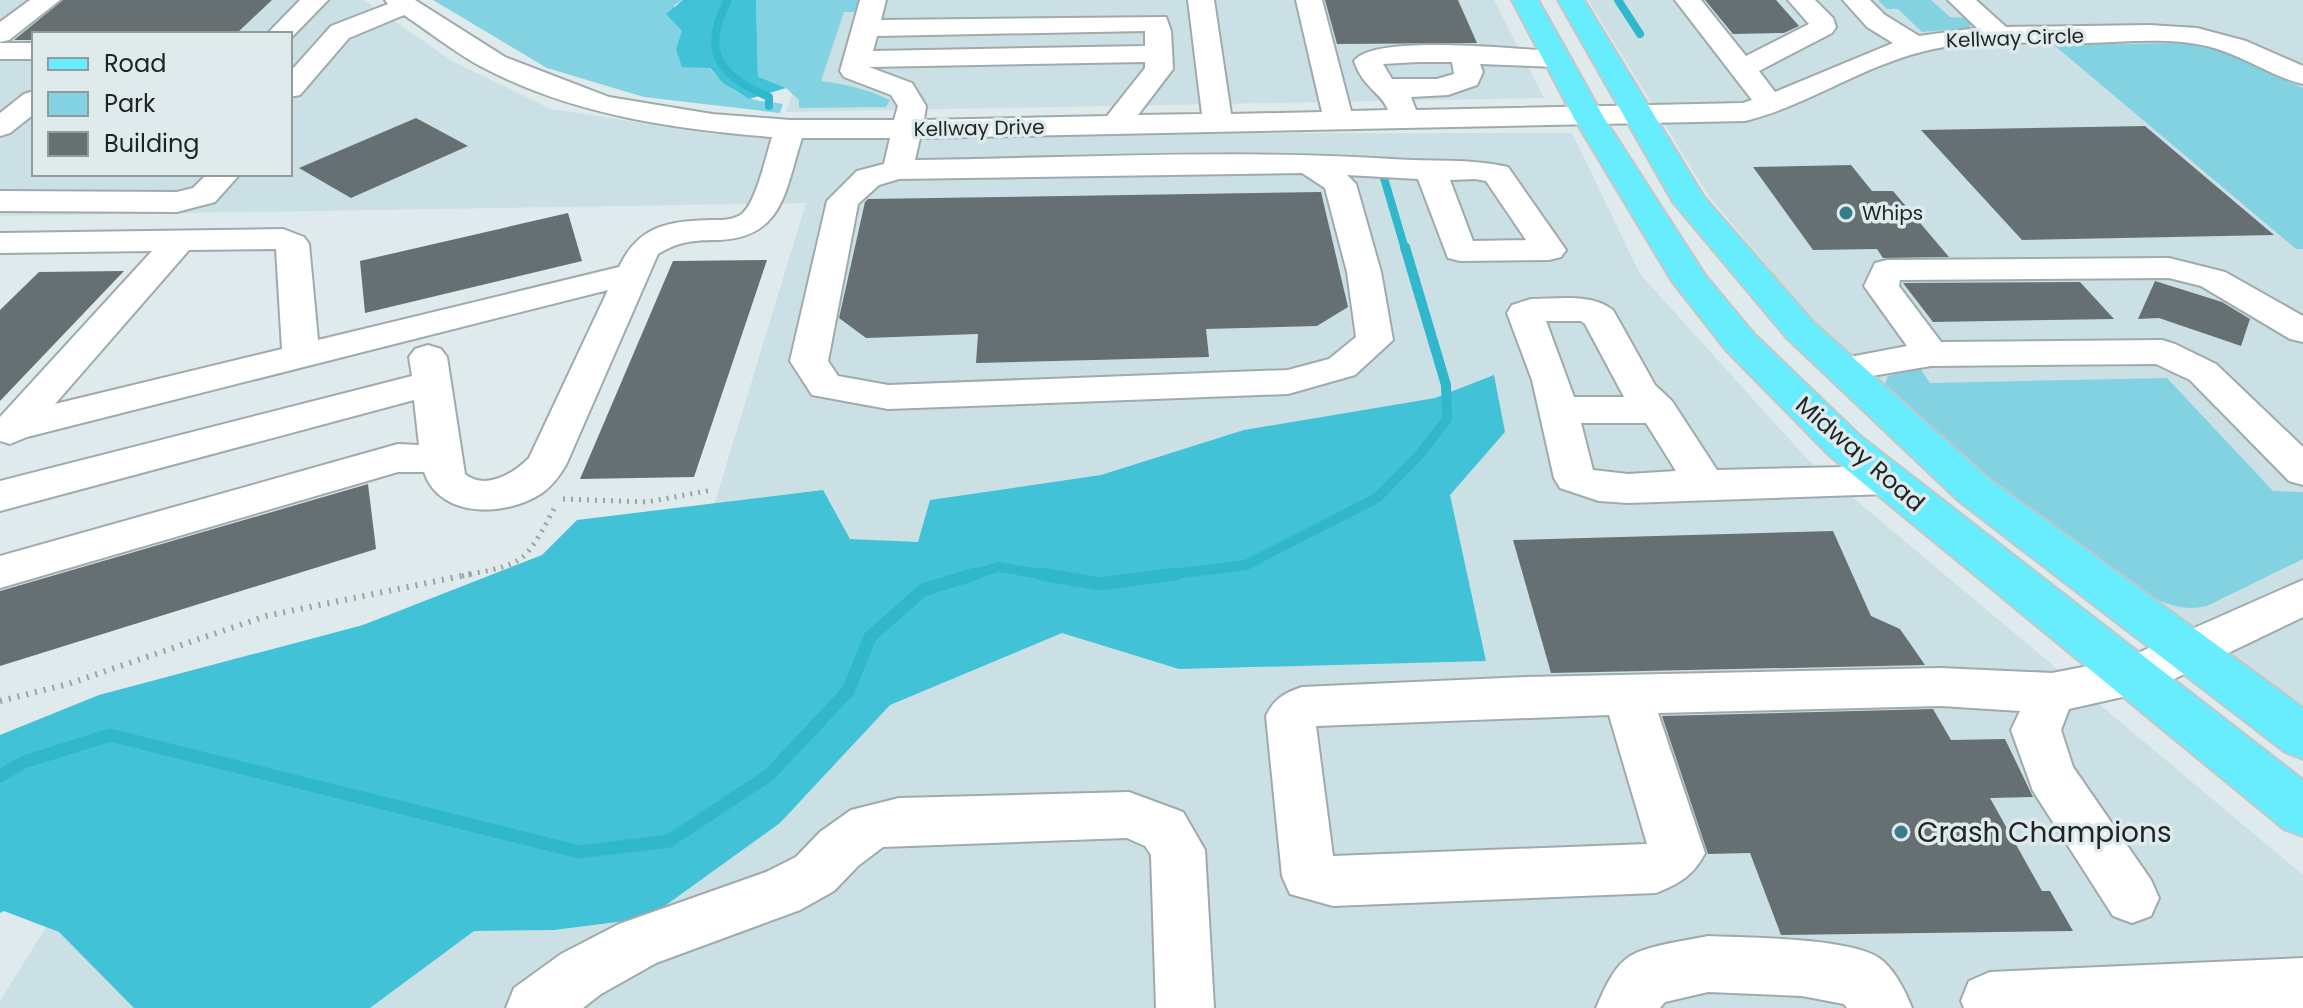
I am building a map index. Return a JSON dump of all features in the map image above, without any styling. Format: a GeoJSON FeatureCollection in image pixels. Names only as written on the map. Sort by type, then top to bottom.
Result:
{"type":"FeatureCollection","features":[{"type":"Feature","properties":{"kind":"main road","name":"Midway Road"},"geometry":{"type":"LineString","coordinates":[[1525,0],[1589,118],[1700,294],[1740,342],[1844,445],[2303,812]]}},
{"type":"Feature","properties":{"kind":"main road","name":"Midway Road"},"geometry":{"type":"LineString","coordinates":[[1571,0],[1700,214],[1800,330],[1974,490],[2303,737]]}},
{"type":"Feature","properties":{"kind":"street"},"geometry":{"type":"LineString","coordinates":[[0,34],[47,0]]}},
{"type":"Feature","properties":{"kind":"street"},"geometry":{"type":"LineString","coordinates":[[282,32],[315,0]]}},
{"type":"Feature","properties":{"kind":"street"},"geometry":{"type":"LineString","coordinates":[[1201,0],[1218,124]]}},
{"type":"Feature","properties":{"kind":"street"},"geometry":{"type":"LineString","coordinates":[[1309,0],[1339,122]]}},
{"type":"Feature","properties":{"kind":"street"},"geometry":{"type":"LineString","coordinates":[[1688,0],[1771,105]]}},
{"type":"Feature","properties":{"kind":"street"},"geometry":{"type":"LineString","coordinates":[[1741,69],[1823,27],[1824,24],[1801,0]]}},
{"type":"Feature","properties":{"kind":"street"},"geometry":{"type":"LineString","coordinates":[[1856,0],[1876,21],[1915,45]]}},
{"type":"Feature","properties":{"kind":"street"},"geometry":{"type":"LineString","coordinates":[[1961,0],[2001,36]]}},
{"type":"Feature","properties":{"kind":"street"},"geometry":{"type":"LineString","coordinates":[[293,83],[340,32],[402,3]]}},
{"type":"Feature","properties":{"kind":"street","name":"Kellway Drive"},"geometry":{"type":"LineString","coordinates":[[402,3],[495,63],[604,105],[712,123],[790,129],[905,129],[1589,118]]}},
{"type":"Feature","properties":{"kind":"street"},"geometry":{"type":"LineString","coordinates":[[898,170],[912,106],[902,89],[854,71],[871,9],[1156,12],[1159,69],[1115,126]]}},
{"type":"Feature","properties":{"kind":"street","name":"Kellway Circle"},"geometry":{"type":"LineString","coordinates":[[1589,118],[1745,112],[1771,105],[1882,55],[1950,38],[2179,34],[2235,46],[2303,76]]}},
{"type":"Feature","properties":{"kind":"street"},"geometry":{"type":"LineString","coordinates":[[0,51],[32,51]]}},
{"type":"Feature","properties":{"kind":"street"},"geometry":{"type":"LineString","coordinates":[[857,59],[1159,54]]}},
{"type":"Feature","properties":{"kind":"street"},"geometry":{"type":"LineString","coordinates":[[1406,121],[1398,99],[1383,88],[1460,84],[1467,79],[1469,72],[1463,54],[1483,58],[1557,59]]}},
{"type":"Feature","properties":{"kind":"street"},"geometry":{"type":"LineString","coordinates":[[0,127],[32,102]]}},
{"type":"Feature","properties":{"kind":"street"},"geometry":{"type":"LineString","coordinates":[[1300,123],[1309,164],[1340,184],[1364,272],[1375,340],[1342,367],[1288,382],[888,397],[825,386],[809,361],[843,201],[868,178],[898,170],[1309,164],[1431,171]]}},
{"type":"Feature","properties":{"kind":"street"},"geometry":{"type":"LineString","coordinates":[[423,324],[446,480],[456,490],[481,494],[512,490],[531,481],[546,465],[644,249],[662,236],[686,230],[721,230],[744,225],[759,216],[790,129]]}},
{"type":"Feature","properties":{"kind":"street"},"geometry":{"type":"LineString","coordinates":[[0,201],[177,202],[204,195],[222,176]]}},
{"type":"Feature","properties":{"kind":"street"},"geometry":{"type":"LineString","coordinates":[[0,243],[283,239],[292,244],[301,356]]}},
{"type":"Feature","properties":{"kind":"street"},"geometry":{"type":"LineString","coordinates":[[6,435],[180,240]]}},
{"type":"Feature","properties":{"kind":"street"},"geometry":{"type":"LineString","coordinates":[[1931,354],[1881,286],[1887,270],[2169,268],[2213,279],[2303,331]]}},
{"type":"Feature","properties":{"kind":"street"},"geometry":{"type":"LineString","coordinates":[[6,435],[423,324],[632,274]]}},
{"type":"Feature","properties":{"kind":"street"},"geometry":{"type":"LineString","coordinates":[[1706,485],[1658,410],[1640,392],[1600,318],[1590,310],[1531,310],[1525,313],[1551,380],[1575,478],[1586,485],[1706,485],[1888,480]]}},
{"type":"Feature","properties":{"kind":"street"},"geometry":{"type":"LineString","coordinates":[[1842,369],[1931,354],[2162,352],[2203,372],[2303,471]]}},
{"type":"Feature","properties":{"kind":"street"},"geometry":{"type":"LineString","coordinates":[[0,496],[432,383]]}},
{"type":"Feature","properties":{"kind":"street"},"geometry":{"type":"LineString","coordinates":[[1559,410],[1658,410]]}},
{"type":"Feature","properties":{"kind":"street"},"geometry":{"type":"LineString","coordinates":[[0,572],[398,458],[441,459]]}},
{"type":"Feature","properties":{"kind":"street"},"geometry":{"type":"LineString","coordinates":[[1627,694],[1678,853],[1656,868],[1333,881],[1309,876],[1290,716],[1302,707],[1627,694],[1941,687],[2052,693],[2132,677],[2303,597]]}},
{"type":"Feature","properties":{"kind":"street"},"geometry":{"type":"LineString","coordinates":[[2052,693],[2036,730],[2051,776],[2132,898]]}},
{"type":"Feature","properties":{"kind":"street"},"geometry":{"type":"LineString","coordinates":[[535,1008],[581,974],[639,943],[781,892],[815,874],[839,849],[870,826],[899,821],[1129,815],[1164,829],[1178,850],[1185,1008]]}},
{"type":"Feature","properties":{"kind":"street"},"geometry":{"type":"LineString","coordinates":[[1625,1008],[1647,978],[1708,964],[1802,968],[1861,979],[1883,1008]]}},
{"type":"Feature","properties":{"kind":"street"},"geometry":{"type":"LineString","coordinates":[[1993,1008],[1990,1001],[2303,986]]}},
{"type":"Feature","properties":{"kind":"path"},"geometry":{"type":"LineString","coordinates":[[0,701],[53,690],[117,670],[264,617],[515,564],[530,553],[563,499],[647,502],[712,490]]}},
{"type":"Feature","properties":{"kind":"shaded area"},"geometry":{"type":"Polygon","coordinates":[[[0,0],[364,0],[452,61],[551,109],[713,134],[1572,133],[1640,274],[1808,460],[2303,875],[2303,1008],[0,1008],[0,1001],[52,918],[588,894],[715,502],[806,203],[0,216],[0,0]]]}},
{"type":"Feature","properties":{"kind":"shaded area"},"geometry":{"type":"Polygon","coordinates":[[[683,0],[756,0],[758,77],[786,88],[749,99],[723,83],[710,68],[682,67],[676,49],[682,31],[666,14],[683,0]]]}},
{"type":"Feature","properties":{"kind":"shaded area"},"geometry":{"type":"Polygon","coordinates":[[[826,0],[1494,0],[1544,98],[786,112],[826,0]]]}},
{"type":"Feature","properties":{"kind":"shaded area"},"geometry":{"type":"Polygon","coordinates":[[[1588,0],[2303,0],[2303,707],[2140,591],[1829,340],[1708,195],[1588,0]]]}},
{"type":"Feature","properties":{"kind":"shaded area"},"geometry":{"type":"Polygon","coordinates":[[[1494,375],[1505,432],[1450,495],[1486,661],[1179,669],[1062,633],[890,705],[780,823],[648,918],[554,930],[474,931],[370,1008],[134,1008],[59,932],[4,911],[0,913],[0,735],[99,695],[363,625],[542,555],[577,520],[823,490],[850,539],[918,542],[930,500],[1101,475],[1244,430],[1435,398],[1494,375]]]}},
{"type":"Feature","properties":{"kind":"green space"},"geometry":{"type":"Polygon","coordinates":[[[433,0],[683,0],[674,5],[679,19],[711,70],[746,97],[783,104],[780,113],[644,97],[547,68],[433,0]]]}},
{"type":"Feature","properties":{"kind":"green space"},"geometry":{"type":"Polygon","coordinates":[[[756,0],[860,0],[857,12],[844,12],[821,81],[881,96],[890,100],[886,107],[799,108],[799,100],[786,88],[758,78],[756,0]]]}},
{"type":"Feature","properties":{"kind":"green space"},"geometry":{"type":"Polygon","coordinates":[[[1878,0],[1931,0],[1950,17],[1970,18],[1974,23],[1968,28],[1922,32],[1898,9],[1887,9],[1878,0]]]}},
{"type":"Feature","properties":{"kind":"green space"},"geometry":{"type":"Polygon","coordinates":[[[2188,43],[2214,47],[2303,88],[2303,249],[2296,249],[2054,45],[2188,43]]]}},
{"type":"Feature","properties":{"kind":"green space"},"geometry":{"type":"Polygon","coordinates":[[[1919,367],[1930,383],[2167,378],[2273,491],[2303,492],[2303,559],[2198,608],[2164,603],[2140,591],[1968,461],[1884,387],[1888,376],[1919,367]]]}},
{"type":"Feature","properties":{"kind":"building"},"geometry":{"type":"Polygon","coordinates":[[[63,0],[272,0],[238,32],[32,32],[32,40],[14,40],[63,0]]]}},
{"type":"Feature","properties":{"kind":"building"},"geometry":{"type":"Polygon","coordinates":[[[1325,0],[1458,0],[1477,43],[1337,44],[1325,0]]]}},
{"type":"Feature","properties":{"kind":"building"},"geometry":{"type":"Polygon","coordinates":[[[1705,0],[1776,0],[1799,26],[1784,33],[1733,34],[1705,0]]]}},
{"type":"Feature","properties":{"kind":"building"},"geometry":{"type":"Polygon","coordinates":[[[416,118],[468,146],[351,198],[299,168],[416,118]]]}},
{"type":"Feature","properties":{"kind":"building"},"geometry":{"type":"Polygon","coordinates":[[[2145,126],[2274,235],[2022,240],[1921,130],[2145,126]]]}},
{"type":"Feature","properties":{"kind":"building"},"geometry":{"type":"Polygon","coordinates":[[[1851,165],[1872,191],[1893,191],[1949,257],[1883,258],[1877,249],[1813,250],[1753,167],[1851,165]]]}},
{"type":"Feature","properties":{"kind":"building"},"geometry":{"type":"Polygon","coordinates":[[[1321,192],[1348,307],[1317,326],[1206,329],[1209,357],[976,363],[978,334],[866,338],[839,318],[868,199],[1321,192]]]}},
{"type":"Feature","properties":{"kind":"building"},"geometry":{"type":"Polygon","coordinates":[[[568,213],[582,261],[365,313],[360,261],[568,213]]]}},
{"type":"Feature","properties":{"kind":"building"},"geometry":{"type":"Polygon","coordinates":[[[767,260],[694,477],[580,479],[673,261],[767,260]]]}},
{"type":"Feature","properties":{"kind":"building"},"geometry":{"type":"Polygon","coordinates":[[[124,271],[0,401],[0,310],[39,272],[124,271]]]}},
{"type":"Feature","properties":{"kind":"building"},"geometry":{"type":"Polygon","coordinates":[[[2155,281],[2222,302],[2250,319],[2241,346],[2159,318],[2138,319],[2155,281]]]}},
{"type":"Feature","properties":{"kind":"building"},"geometry":{"type":"Polygon","coordinates":[[[2080,282],[2114,319],[1933,322],[1903,283],[2080,282]]]}},
{"type":"Feature","properties":{"kind":"building"},"geometry":{"type":"Polygon","coordinates":[[[368,484],[376,549],[0,666],[0,591],[368,484]]]}},
{"type":"Feature","properties":{"kind":"building"},"geometry":{"type":"Polygon","coordinates":[[[1833,531],[1871,616],[1900,629],[1925,665],[1551,673],[1513,540],[1833,531]]]}},
{"type":"Feature","properties":{"kind":"building"},"geometry":{"type":"Polygon","coordinates":[[[1933,709],[1951,740],[2005,739],[2033,797],[1990,798],[2042,891],[2050,891],[2073,931],[1781,935],[1750,853],[1708,854],[1662,716],[1933,709]]]}},
{"type":"Feature","properties":{"kind":"waterway"},"geometry":{"type":"LineString","coordinates":[[728,0],[716,34],[715,48],[719,60],[738,80],[769,97],[769,106]]}},
{"type":"Feature","properties":{"kind":"waterway"},"geometry":{"type":"LineString","coordinates":[[1618,0],[1640,34]]}},
{"type":"Feature","properties":{"kind":"waterway"},"geometry":{"type":"LineString","coordinates":[[1384,178],[1405,249]]}},
{"type":"Feature","properties":{"kind":"waterway"},"geometry":{"type":"LineString","coordinates":[[1160,576],[1246,565],[1377,498],[1420,454],[1447,419],[1446,385],[1405,247]]}},
{"type":"Feature","properties":{"kind":"waterway"},"geometry":{"type":"LineString","coordinates":[[968,576],[998,567],[1047,575]]}},
{"type":"Feature","properties":{"kind":"waterway"},"geometry":{"type":"LineString","coordinates":[[0,776],[24,762],[110,735],[579,852],[669,841],[769,775],[848,691],[870,637],[923,590],[975,574]]}},
{"type":"Feature","properties":{"kind":"waterway"},"geometry":{"type":"LineString","coordinates":[[1041,574],[1047,575]]}},
{"type":"Feature","properties":{"kind":"waterway"},"geometry":{"type":"LineString","coordinates":[[1160,576],[1175,574]]}},
{"type":"Feature","properties":{"kind":"waterway"},"geometry":{"type":"LineString","coordinates":[[1047,575],[1053,576]]}},
{"type":"Feature","properties":{"kind":"waterway"},"geometry":{"type":"LineString","coordinates":[[1047,575],[1100,584],[1160,576]]}},
{"type":"Feature","properties":{"kind":"place","name":"Whips"},"geometry":{"type":"Point","coordinates":[1846,213]}},
{"type":"Feature","properties":{"kind":"place","name":"Crash Champions"},"geometry":{"type":"Point","coordinates":[1901,832]}}]}
